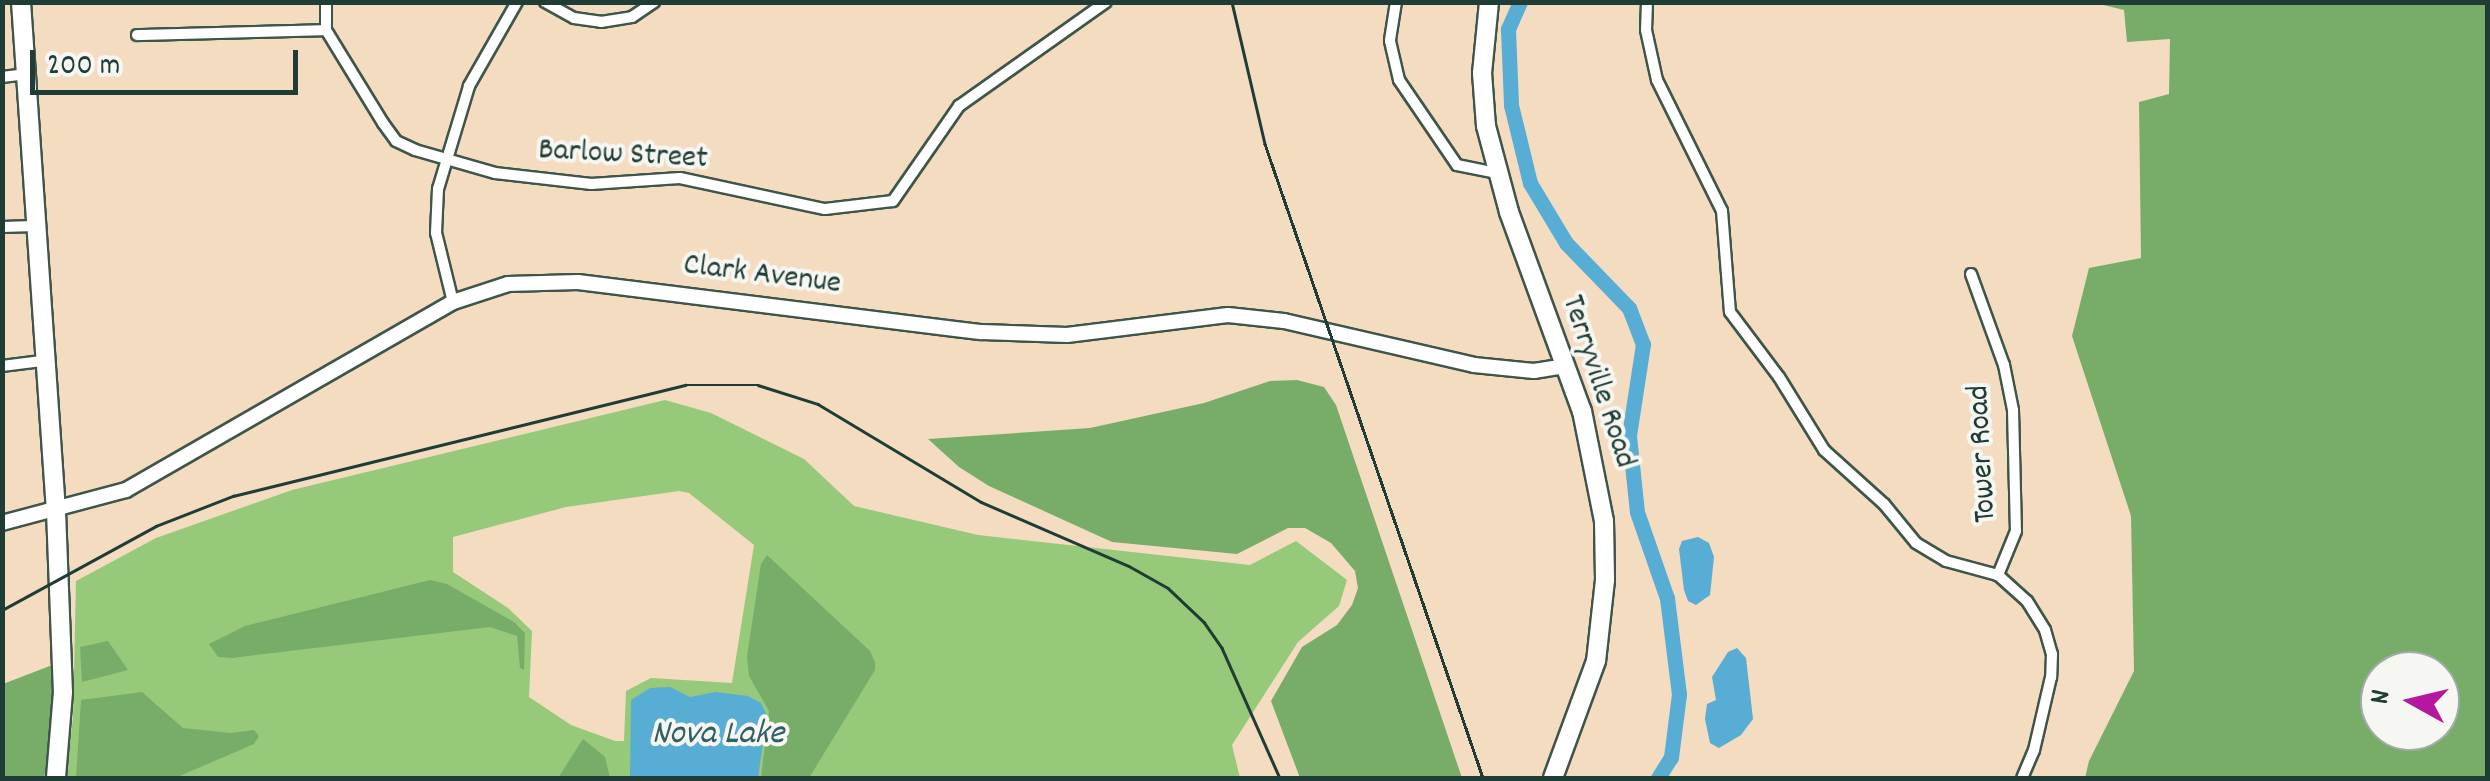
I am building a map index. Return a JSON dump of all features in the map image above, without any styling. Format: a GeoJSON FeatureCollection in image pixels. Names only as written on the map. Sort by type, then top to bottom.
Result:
{"type":"FeatureCollection","features":[{"type":"Feature","properties":{"kind":"highway"},"geometry":{"type":"LineString","coordinates":[[21,2],[42,361],[56,512],[63,692],[56,778]]}},
{"type":"Feature","properties":{"kind":"highway","name":"Terryville Road"},"geometry":{"type":"LineString","coordinates":[[1488,2],[1482,74],[1486,126],[1496,173],[1594,458],[1604,522],[1605,580],[1596,661],[1553,778]]}},
{"type":"Feature","properties":{"kind":"main road","name":"Clark Avenue"},"geometry":{"type":"LineString","coordinates":[[2,523],[56,512],[142,482],[453,302],[508,284],[578,282],[982,332],[1067,335],[1228,315],[1284,320],[1474,365],[1534,371],[1565,366]]}},
{"type":"Feature","properties":{"kind":"street"},"geometry":{"type":"LineString","coordinates":[[137,34],[326,30],[326,2]]}},
{"type":"Feature","properties":{"kind":"street"},"geometry":{"type":"LineString","coordinates":[[453,302],[435,224],[446,159],[469,86],[517,2]]}},
{"type":"Feature","properties":{"kind":"street"},"geometry":{"type":"LineString","coordinates":[[545,2],[574,18],[601,22],[632,17],[654,2]]}},
{"type":"Feature","properties":{"kind":"street","name":"Barlow Street"},"geometry":{"type":"LineString","coordinates":[[326,30],[396,141],[446,159],[495,172],[591,184],[680,178],[825,209],[893,201],[959,106],[1106,2]]}},
{"type":"Feature","properties":{"kind":"street"},"geometry":{"type":"LineString","coordinates":[[1396,2],[1390,41],[1400,80],[1457,165],[1496,173]]}},
{"type":"Feature","properties":{"kind":"street"},"geometry":{"type":"LineString","coordinates":[[1647,2],[1646,30],[1657,80],[1722,211],[1730,312],[1779,377],[1824,450],[1884,504],[1916,543],[1946,561],[1998,575],[2027,602],[2046,630],[2052,654],[2034,750],[2022,778]]}},
{"type":"Feature","properties":{"kind":"street"},"geometry":{"type":"LineString","coordinates":[[2,77],[27,74]]}},
{"type":"Feature","properties":{"kind":"street"},"geometry":{"type":"LineString","coordinates":[[2,227],[34,226]]}},
{"type":"Feature","properties":{"kind":"street","name":"Tower Road"},"geometry":{"type":"LineString","coordinates":[[1972,274],[2004,365],[2013,410],[2016,531],[1998,575]]}},
{"type":"Feature","properties":{"kind":"street"},"geometry":{"type":"LineString","coordinates":[[2,366],[42,361]]}},
{"type":"Feature","properties":{"kind":"green space"},"geometry":{"type":"Polygon","coordinates":[[[2095,3],[2487,3],[2487,778],[2085,778],[2089,761],[2134,671],[2131,516],[2072,336],[2089,268],[2141,258],[2139,102],[2169,94],[2170,39],[2127,42],[2124,10],[2095,3]]]}},
{"type":"Feature","properties":{"kind":"green space"},"geometry":{"type":"Polygon","coordinates":[[[1297,380],[1324,387],[1336,405],[1462,778],[1300,778],[1271,701],[1302,647],[1337,625],[1352,605],[1358,588],[1355,571],[1331,543],[1305,528],[1288,528],[1237,554],[1112,542],[989,486],[959,467],[928,439],[1090,428],[1204,403],[1270,381],[1297,380]]]}},
{"type":"Feature","properties":{"kind":"green space"},"geometry":{"type":"Polygon","coordinates":[[[665,400],[711,413],[804,459],[854,506],[978,535],[1250,565],[1296,541],[1347,580],[1339,606],[1298,642],[1232,745],[1240,778],[66,778],[73,717],[76,581],[156,538],[292,490],[665,400]],[[679,491],[566,507],[453,537],[453,572],[508,608],[532,631],[529,697],[571,725],[624,741],[626,691],[651,678],[732,683],[754,545],[689,493],[679,491]]]}},
{"type":"Feature","properties":{"kind":"green space"},"geometry":{"type":"Polygon","coordinates":[[[767,555],[870,651],[875,662],[875,670],[809,778],[761,778],[769,711],[749,676],[747,656],[761,564],[767,555]]]}},
{"type":"Feature","properties":{"kind":"green space"},"geometry":{"type":"Polygon","coordinates":[[[430,580],[447,584],[514,622],[525,633],[524,670],[520,668],[517,636],[490,627],[232,658],[218,657],[209,644],[245,626],[430,580]]]}},
{"type":"Feature","properties":{"kind":"green space"},"geometry":{"type":"Polygon","coordinates":[[[108,641],[128,670],[82,682],[80,647],[108,641]]]}},
{"type":"Feature","properties":{"kind":"green space"},"geometry":{"type":"Polygon","coordinates":[[[55,664],[51,750],[44,778],[3,778],[3,684],[55,664]]]}},
{"type":"Feature","properties":{"kind":"green space"},"geometry":{"type":"Polygon","coordinates":[[[142,692],[183,728],[231,733],[254,730],[259,736],[254,744],[175,778],[76,778],[81,700],[142,692]]]}},
{"type":"Feature","properties":{"kind":"green space"},"geometry":{"type":"Polygon","coordinates":[[[583,739],[605,757],[610,778],[558,778],[583,739]]]}},
{"type":"Feature","properties":{"kind":"water"},"geometry":{"type":"Polygon","coordinates":[[[1698,537],[1709,543],[1714,557],[1710,595],[1696,605],[1688,601],[1684,590],[1679,549],[1682,541],[1698,537]]]}},
{"type":"Feature","properties":{"kind":"water"},"geometry":{"type":"Polygon","coordinates":[[[1737,648],[1746,658],[1753,719],[1741,735],[1719,748],[1710,743],[1705,719],[1707,704],[1716,700],[1712,677],[1728,652],[1737,648]]]}},
{"type":"Feature","properties":{"kind":"water","name":"Nova Lake"},"geometry":{"type":"Polygon","coordinates":[[[670,687],[690,697],[715,692],[748,696],[761,703],[767,715],[758,778],[630,778],[631,700],[650,688],[670,687]]]}},
{"type":"Feature","properties":{"kind":"waterway"},"geometry":{"type":"LineString","coordinates":[[1520,2],[1508,29],[1511,105],[1530,183],[1566,243],[1629,308],[1643,344],[1629,436],[1637,512],[1667,598],[1679,694],[1671,757],[1658,778]]}},
{"type":"Feature","properties":{"kind":"railway"},"geometry":{"type":"LineString","coordinates":[[1232,2],[1265,144],[1483,778]]}},
{"type":"Feature","properties":{"kind":"railway"},"geometry":{"type":"LineString","coordinates":[[2,610],[156,526],[233,496],[686,385],[758,385],[818,404],[981,502],[1129,566],[1168,588],[1204,622],[1222,648],[1280,778]]}}]}
